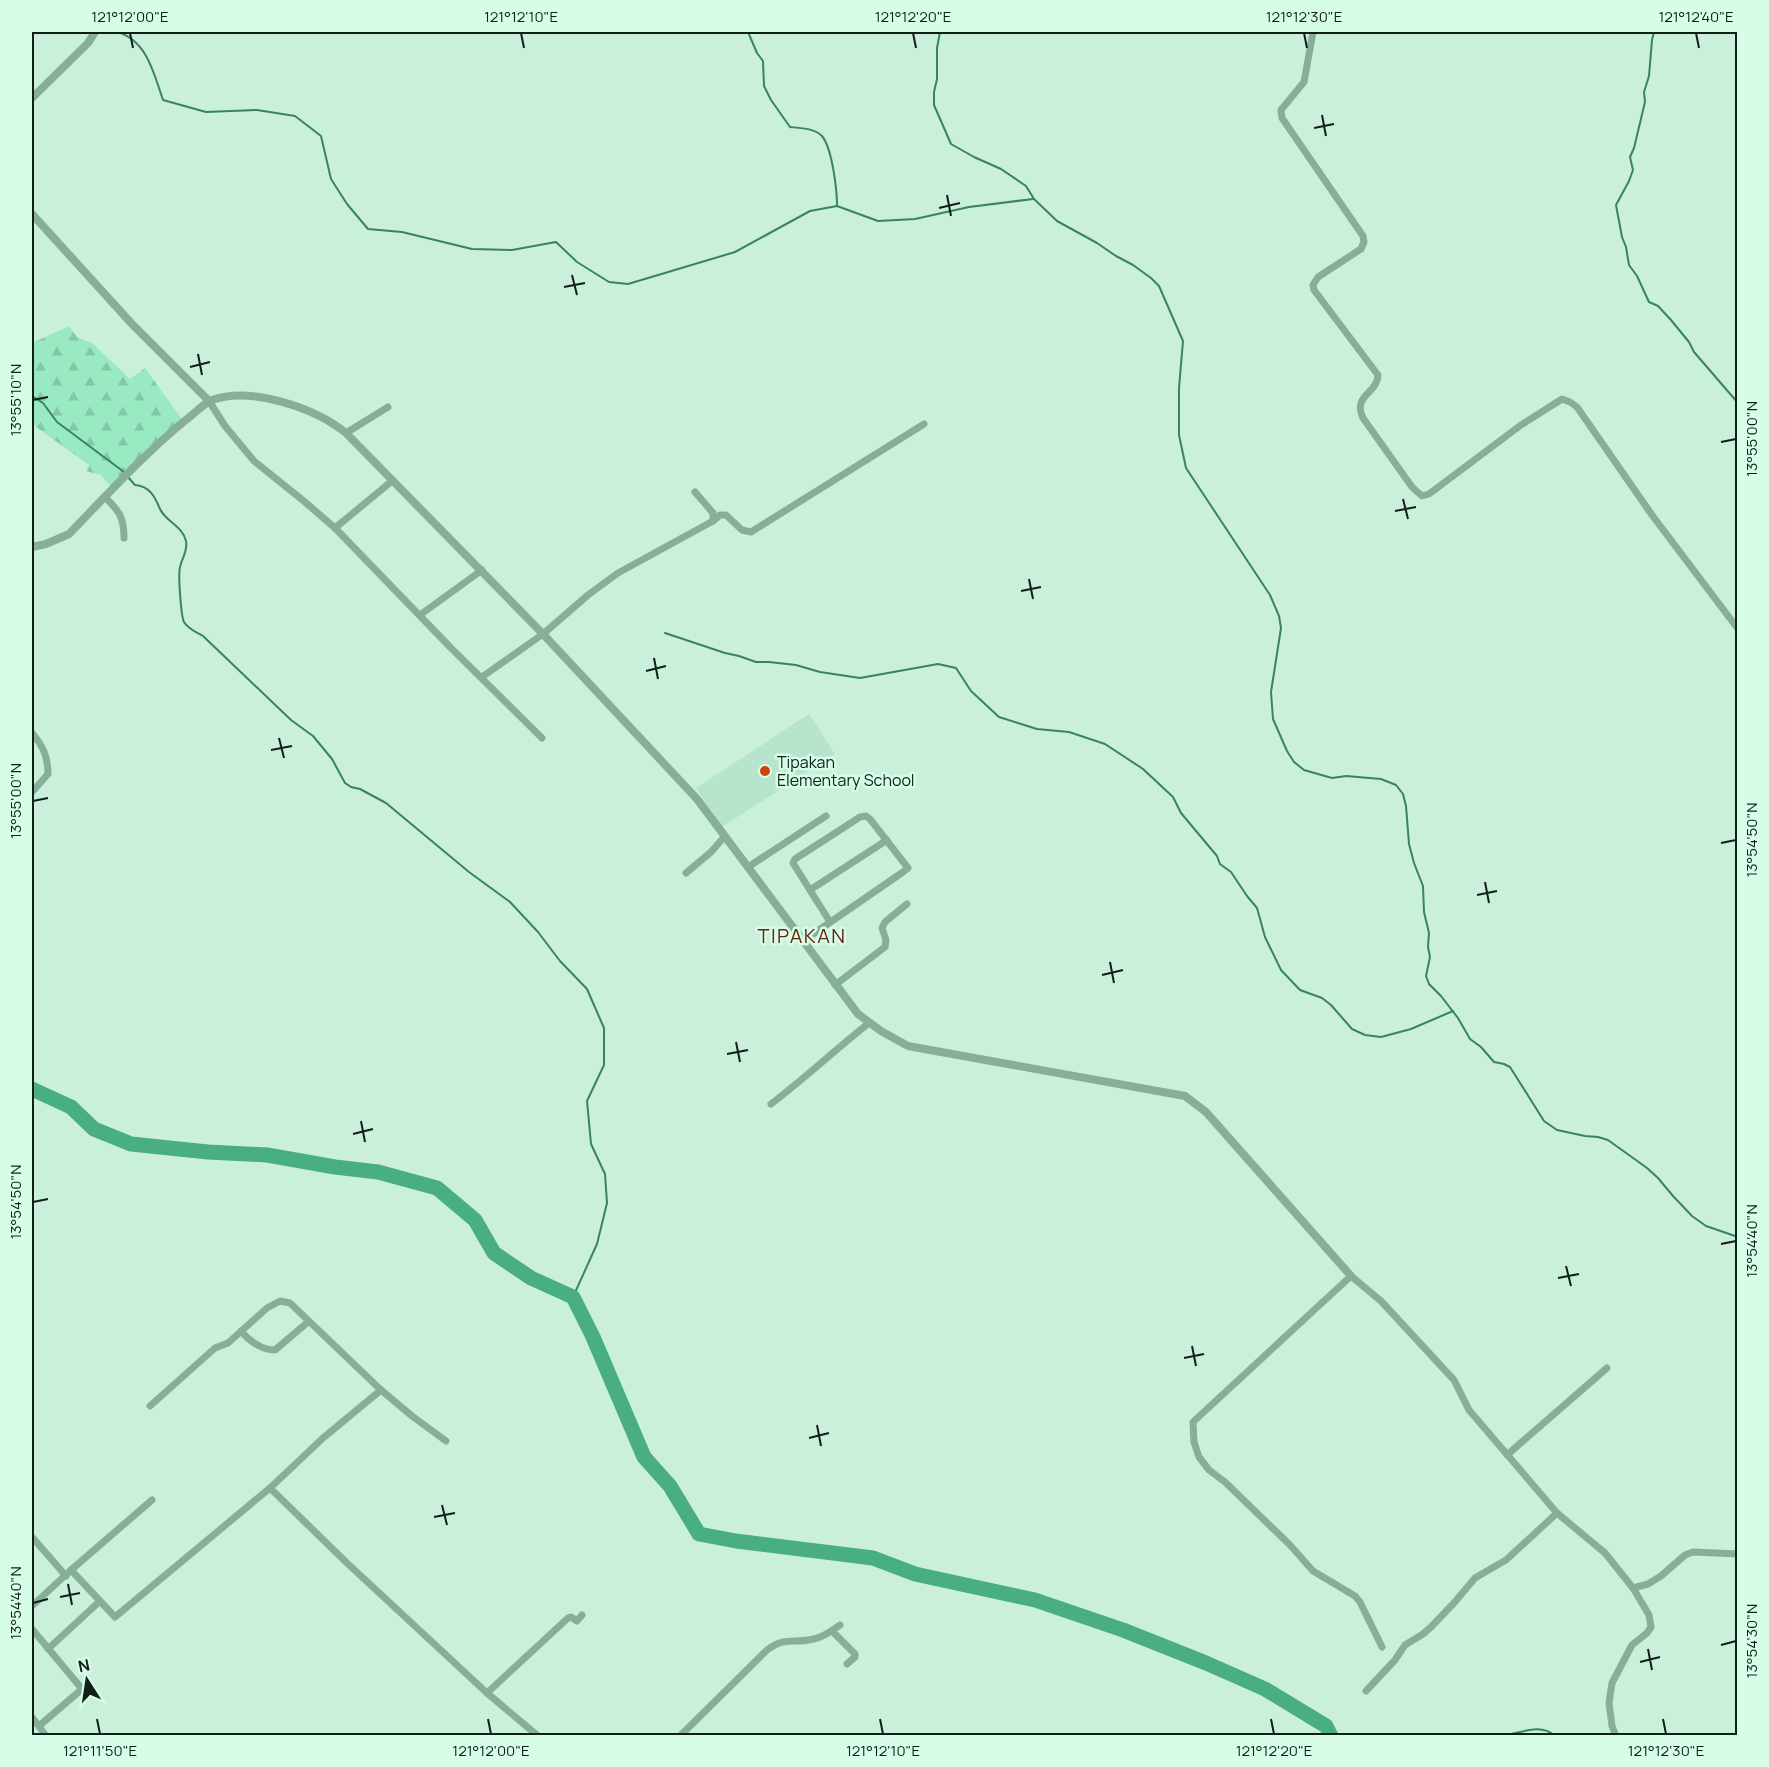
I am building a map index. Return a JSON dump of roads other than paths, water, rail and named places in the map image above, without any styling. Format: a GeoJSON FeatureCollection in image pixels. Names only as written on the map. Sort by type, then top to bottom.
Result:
{"type":"FeatureCollection","features":[{"type":"Feature","properties":{"kind":"street"},"geometry":{"type":"LineString","coordinates":[[32,98],[88,43],[95,32]]}},
{"type":"Feature","properties":{"kind":"street"},"geometry":{"type":"LineString","coordinates":[[1313,32],[1304,82],[1281,110],[1281,114],[1363,236],[1364,242],[1361,249],[1317,277],[1313,285],[1314,290],[1378,375],[1378,380],[1360,403],[1359,410],[1412,487],[1422,496],[1429,494],[1521,425],[1562,399],[1570,402],[1577,408],[1652,515],[1737,629]]}},
{"type":"Feature","properties":{"kind":"street"},"geometry":{"type":"LineString","coordinates":[[32,214],[132,324],[209,401],[225,426],[254,461],[334,528],[542,738]]}},
{"type":"Feature","properties":{"kind":"street"},"geometry":{"type":"LineString","coordinates":[[32,547],[46,544],[69,534],[137,464],[209,401],[231,396],[270,399],[294,405],[334,423],[482,570],[697,799],[835,985],[858,1014],[869,1023],[908,1046],[1179,1093],[1206,1112],[1351,1276],[1381,1301],[1455,1380],[1469,1410],[1557,1513],[1605,1553],[1633,1588],[1650,1615],[1651,1627],[1632,1645],[1612,1683],[1609,1703],[1612,1726],[1616,1736]]}},
{"type":"Feature","properties":{"kind":"street"},"geometry":{"type":"LineString","coordinates":[[346,433],[388,407]]}},
{"type":"Feature","properties":{"kind":"street"},"geometry":{"type":"LineString","coordinates":[[482,677],[543,634],[588,595],[618,573],[720,515],[726,515],[742,530],[751,532],[924,424]]}},
{"type":"Feature","properties":{"kind":"street"},"geometry":{"type":"LineString","coordinates":[[334,528],[392,481]]}},
{"type":"Feature","properties":{"kind":"street"},"geometry":{"type":"LineString","coordinates":[[695,492],[713,513],[713,521]]}},
{"type":"Feature","properties":{"kind":"street"},"geometry":{"type":"LineString","coordinates":[[105,497],[121,515],[124,523],[124,538]]}},
{"type":"Feature","properties":{"kind":"street"},"geometry":{"type":"LineString","coordinates":[[420,615],[482,570]]}},
{"type":"Feature","properties":{"kind":"street"},"geometry":{"type":"LineString","coordinates":[[32,733],[45,752],[48,761],[48,774],[32,792]]}},
{"type":"Feature","properties":{"kind":"street"},"geometry":{"type":"LineString","coordinates":[[748,867],[825,816]]}},
{"type":"Feature","properties":{"kind":"street"},"geometry":{"type":"LineString","coordinates":[[803,941],[909,868],[866,816],[795,859],[793,863],[830,922]]}},
{"type":"Feature","properties":{"kind":"street"},"geometry":{"type":"LineString","coordinates":[[686,873],[711,852],[725,836]]}},
{"type":"Feature","properties":{"kind":"street"},"geometry":{"type":"LineString","coordinates":[[810,890],[887,840]]}},
{"type":"Feature","properties":{"kind":"street"},"geometry":{"type":"LineString","coordinates":[[835,985],[885,947],[886,940],[882,928],[885,922],[907,904]]}},
{"type":"Feature","properties":{"kind":"street"},"geometry":{"type":"LineString","coordinates":[[771,1104],[869,1023]]}},
{"type":"Feature","properties":{"kind":"street"},"geometry":{"type":"LineString","coordinates":[[1351,1276],[1193,1422],[1192,1434],[1199,1457],[1209,1470],[1225,1482],[1290,1545],[1313,1571],[1355,1596],[1382,1647]]}},
{"type":"Feature","properties":{"kind":"street"},"geometry":{"type":"LineString","coordinates":[[150,1406],[214,1348],[228,1343],[267,1308],[280,1301],[290,1303],[381,1390],[446,1441]]}},
{"type":"Feature","properties":{"kind":"street"},"geometry":{"type":"LineString","coordinates":[[241,1331],[253,1343],[271,1351],[308,1322]]}},
{"type":"Feature","properties":{"kind":"street"},"geometry":{"type":"LineString","coordinates":[[1507,1455],[1607,1368]]}},
{"type":"Feature","properties":{"kind":"street"},"geometry":{"type":"LineString","coordinates":[[32,1537],[115,1617],[270,1488],[323,1438],[381,1390]]}},
{"type":"Feature","properties":{"kind":"street"},"geometry":{"type":"LineString","coordinates":[[270,1488],[487,1693],[538,1736]]}},
{"type":"Feature","properties":{"kind":"street"},"geometry":{"type":"LineString","coordinates":[[32,1606],[152,1500]]}},
{"type":"Feature","properties":{"kind":"street"},"geometry":{"type":"LineString","coordinates":[[1366,1691],[1390,1666],[1405,1645],[1431,1627],[1474,1578],[1506,1560],[1557,1513]]}},
{"type":"Feature","properties":{"kind":"street"},"geometry":{"type":"LineString","coordinates":[[1633,1588],[1648,1584],[1685,1555],[1693,1552],[1737,1554]]}},
{"type":"Feature","properties":{"kind":"street"},"geometry":{"type":"LineString","coordinates":[[48,1649],[100,1601]]}},
{"type":"Feature","properties":{"kind":"street"},"geometry":{"type":"LineString","coordinates":[[487,1693],[568,1618],[577,1620],[582,1615]]}},
{"type":"Feature","properties":{"kind":"street"},"geometry":{"type":"LineString","coordinates":[[680,1736],[767,1650],[777,1643],[785,1640],[816,1639],[840,1625]]}},
{"type":"Feature","properties":{"kind":"street"},"geometry":{"type":"LineString","coordinates":[[32,1629],[82,1689],[39,1726]]}},
{"type":"Feature","properties":{"kind":"street"},"geometry":{"type":"LineString","coordinates":[[832,1631],[855,1654],[855,1657],[847,1664]]}},
{"type":"Feature","properties":{"kind":"street"},"geometry":{"type":"LineString","coordinates":[[32,1717],[46,1736]]}},
{"type":"Feature","properties":{"kind":"waterway"},"geometry":{"type":"LineString","coordinates":[[117,32],[136,42],[142,50],[148,59],[163,100],[206,112],[257,110],[295,116],[321,136],[331,179],[347,204],[368,229],[402,232],[472,249],[512,250],[556,242],[577,262],[609,282],[628,284],[735,252],[810,211],[837,206],[878,221],[915,219],[969,207],[1033,199]]}},
{"type":"Feature","properties":{"kind":"waterway"},"geometry":{"type":"LineString","coordinates":[[748,32],[763,61],[764,86],[790,127],[815,131],[826,142],[833,169],[837,206]]}},
{"type":"Feature","properties":{"kind":"waterway"},"geometry":{"type":"LineString","coordinates":[[940,32],[934,105],[951,144],[1001,169],[1026,186],[1034,199],[1057,221],[1133,265],[1159,286],[1183,341],[1179,388],[1179,435],[1186,468],[1270,595],[1279,616],[1281,628],[1271,692],[1273,719],[1287,751],[1294,762],[1304,770],[1332,778],[1346,776],[1381,779],[1396,785],[1403,794],[1409,844],[1423,886],[1424,912],[1429,933],[1430,957],[1426,976],[1429,984],[1458,1018],[1470,1039],[1481,1047],[1494,1062],[1510,1067],[1544,1121],[1557,1130],[1608,1140],[1647,1168],[1692,1216],[1706,1226],[1738,1237]]}},
{"type":"Feature","properties":{"kind":"waterway"},"geometry":{"type":"LineString","coordinates":[[1654,32],[1649,76],[1644,92],[1645,102],[1630,157],[1633,170],[1616,205],[1622,237],[1629,265],[1637,276],[1649,302],[1658,306],[1671,320],[1694,352],[1738,403]]}},
{"type":"Feature","properties":{"kind":"waterway"},"geometry":{"type":"LineString","coordinates":[[32,396],[43,403],[57,422],[124,472]]}},
{"type":"Feature","properties":{"kind":"waterway"},"geometry":{"type":"LineString","coordinates":[[127,476],[135,485],[145,487],[151,493],[163,513],[178,527],[186,541],[179,578],[184,622],[203,636],[291,720],[313,736],[332,759],[345,783],[386,803],[469,872],[510,902],[587,989],[604,1028],[604,1065],[587,1101],[591,1144],[605,1174],[607,1203],[597,1244],[573,1297]]}},
{"type":"Feature","properties":{"kind":"waterway"},"geometry":{"type":"LineString","coordinates":[[665,633],[756,662],[796,665],[820,672],[860,678],[938,664],[956,668],[971,691],[999,717],[1037,729],[1069,732],[1105,744],[1143,769],[1173,797],[1181,813],[1217,856],[1220,864],[1231,872],[1257,908],[1265,937],[1281,970],[1300,990],[1322,998],[1331,1005],[1352,1029],[1365,1035],[1381,1037],[1411,1029],[1453,1011]]}},
{"type":"Feature","properties":{"kind":"waterway"},"geometry":{"type":"LineString","coordinates":[[32,1089],[71,1107],[94,1129],[131,1144],[267,1155],[378,1172],[437,1188],[475,1220],[494,1253],[531,1278],[573,1297],[593,1337],[644,1457],[670,1486],[699,1534],[736,1541],[873,1558],[915,1574],[1035,1600],[1123,1630],[1265,1689],[1326,1726],[1331,1736]]}},
{"type":"Feature","properties":{"kind":"waterway"},"geometry":{"type":"LineString","coordinates":[[1501,1736],[1536,1729],[1555,1736]]}},
{"type":"Feature","properties":{"kind":"place","name":"Tipakan Elementary School"},"geometry":{"type":"Point","coordinates":[765,771]}},
{"type":"Feature","properties":{"kind":"district","name":"TIPAKAN"},"geometry":{"type":"Point","coordinates":[802,935]}}]}
